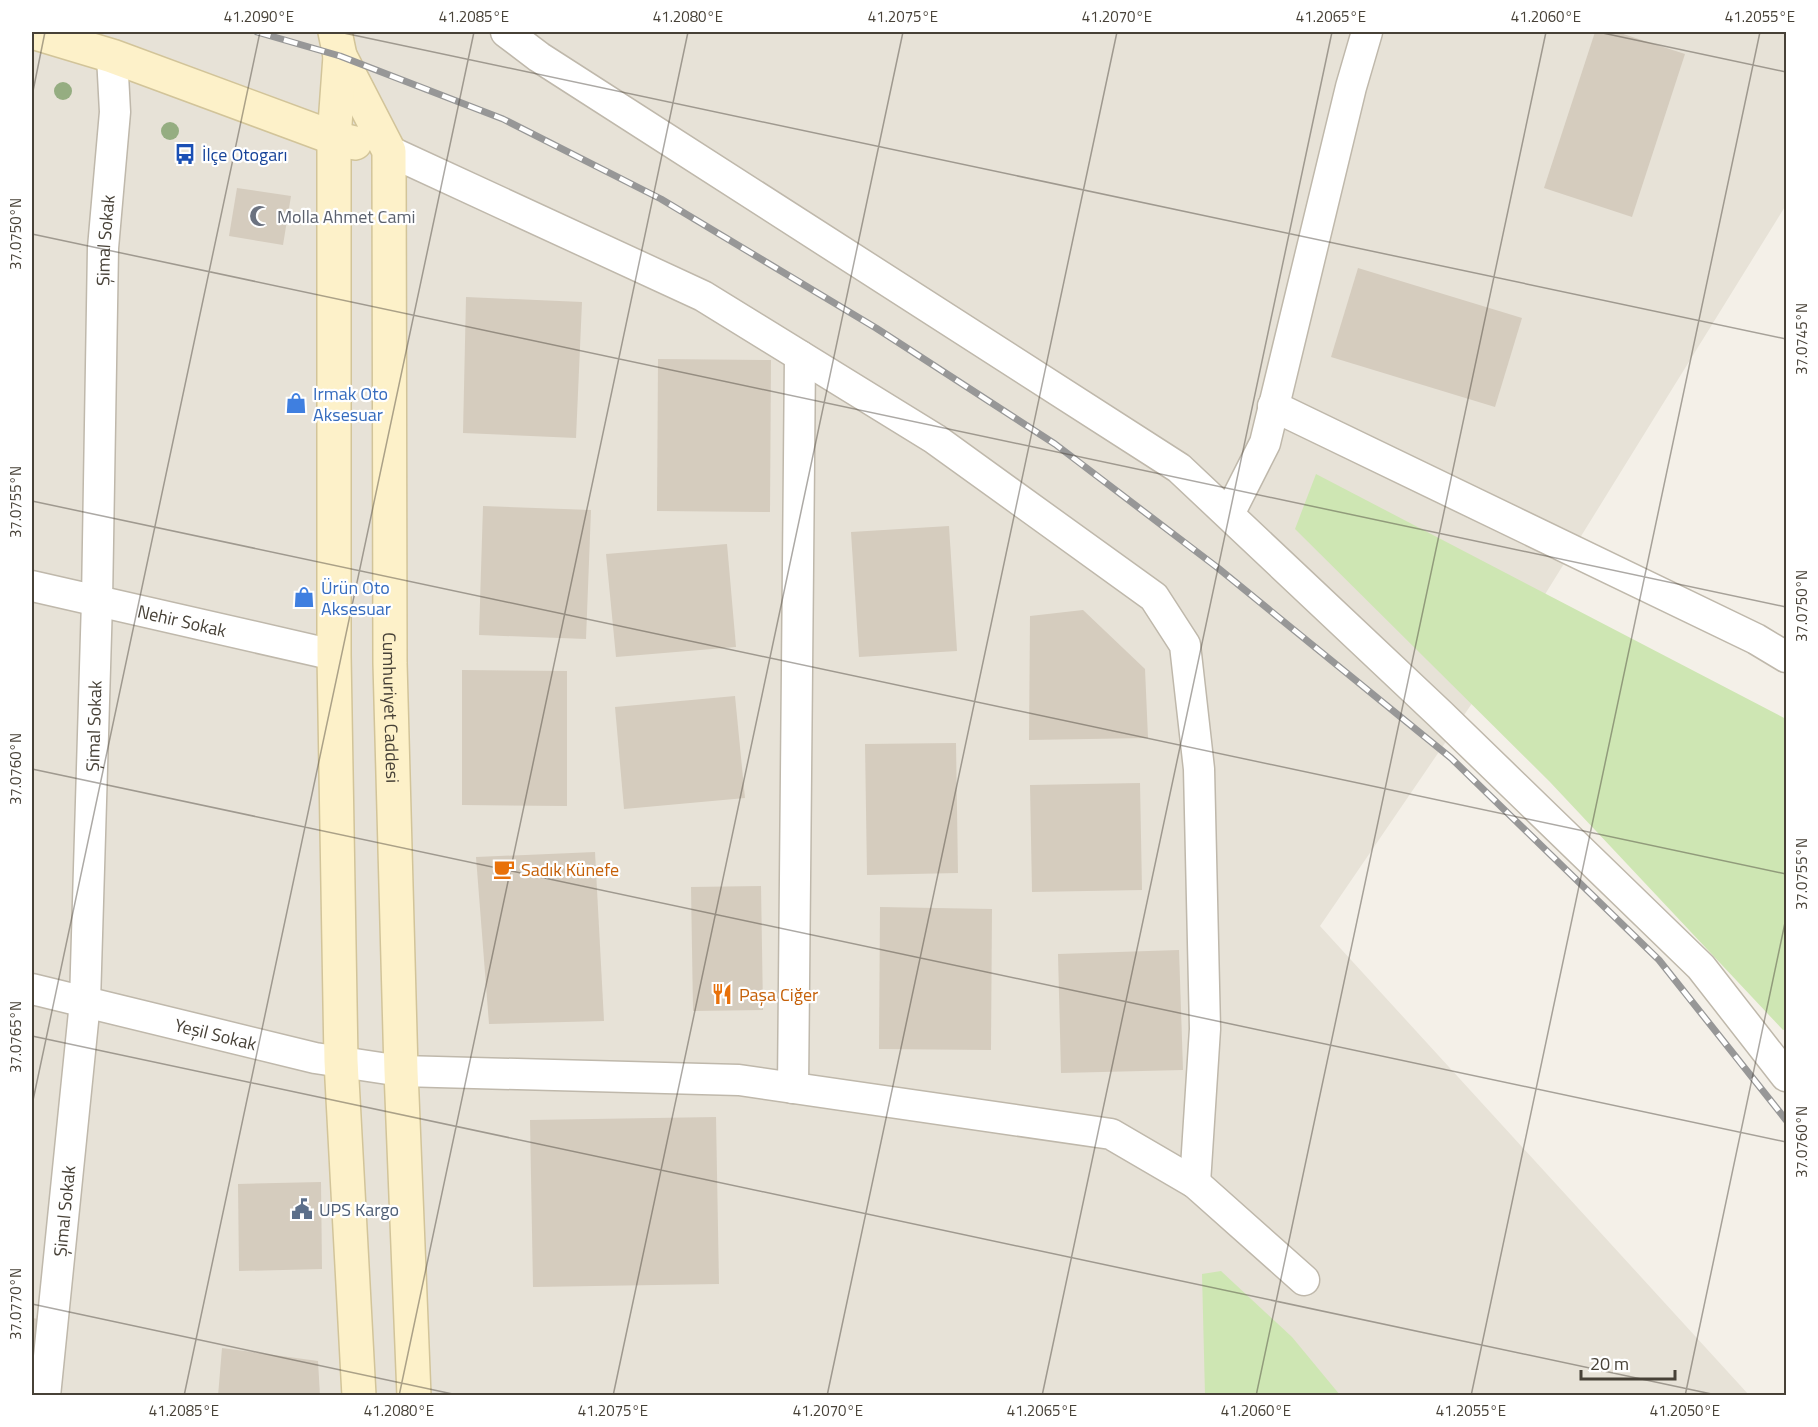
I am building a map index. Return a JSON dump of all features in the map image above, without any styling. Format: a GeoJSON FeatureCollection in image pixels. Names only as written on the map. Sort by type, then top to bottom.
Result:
{"type":"FeatureCollection","features":[{"type":"Feature","properties":{"kind":"main road"},"geometry":{"type":"LineString","coordinates":[[32,32],[112,56],[334,138],[389,151]]}},
{"type":"Feature","properties":{"kind":"main road"},"geometry":{"type":"LineString","coordinates":[[337,44],[334,138],[334,654],[341,1061],[359,1395]]}},
{"type":"Feature","properties":{"kind":"main road","name":"Cumhuriyet Caddesi"},"geometry":{"type":"LineString","coordinates":[[337,44],[389,151],[390,663],[401,1071],[414,1395]]}},
{"type":"Feature","properties":{"kind":"street"},"geometry":{"type":"LineString","coordinates":[[506,32],[539,57],[1179,468],[1440,714],[1701,967],[1785,1071]]}},
{"type":"Feature","properties":{"kind":"street"},"geometry":{"type":"LineString","coordinates":[[1229,514],[1265,443],[1351,87],[1367,32]]}},
{"type":"Feature","properties":{"kind":"street","name":"Şimal Sokak"},"geometry":{"type":"LineString","coordinates":[[45,1395],[85,1002],[97,601],[103,248],[115,112],[112,56]]}},
{"type":"Feature","properties":{"kind":"street"},"geometry":{"type":"LineString","coordinates":[[389,151],[703,296],[935,439],[1154,597],[1185,645],[1199,769],[1205,1029],[1195,1183]]}},
{"type":"Feature","properties":{"kind":"street"},"geometry":{"type":"LineString","coordinates":[[793,1088],[800,356]]}},
{"type":"Feature","properties":{"kind":"street"},"geometry":{"type":"LineString","coordinates":[[1274,406],[1756,639],[1786,657]]}},
{"type":"Feature","properties":{"kind":"street","name":"Nehir Sokak"},"geometry":{"type":"LineString","coordinates":[[32,586],[334,654]]}},
{"type":"Feature","properties":{"kind":"street","name":"Yeşil Sokak"},"geometry":{"type":"LineString","coordinates":[[32,989],[315,1058],[401,1071],[739,1080],[1111,1134],[1195,1183],[1304,1280]]}},
{"type":"Feature","properties":{"kind":"shaded area"},"geometry":{"type":"Polygon","coordinates":[[[32,32],[1786,32],[1786,205],[1531,617],[1320,926],[1749,1395],[32,1395],[32,32]]]}},
{"type":"Feature","properties":{"kind":"green space"},"geometry":{"type":"Polygon","coordinates":[[[1316,474],[1786,719],[1786,1029],[1783,1030],[1549,781],[1295,529],[1316,474]]]}},
{"type":"Feature","properties":{"kind":"green space"},"geometry":{"type":"Polygon","coordinates":[[[1221,1271],[1292,1337],[1340,1395],[1205,1395],[1202,1274],[1221,1271]]]}},
{"type":"Feature","properties":{"kind":"building"},"geometry":{"type":"Polygon","coordinates":[[[1595,32],[1617,32],[1685,54],[1632,217],[1544,188],[1595,32]]]}},
{"type":"Feature","properties":{"kind":"building","name":"Molla Ahmet Cami"},"geometry":{"type":"Polygon","coordinates":[[[237,188],[291,196],[283,245],[229,236],[237,188]]]}},
{"type":"Feature","properties":{"kind":"building"},"geometry":{"type":"Polygon","coordinates":[[[1358,268],[1522,318],[1495,407],[1331,357],[1358,268]]]}},
{"type":"Feature","properties":{"kind":"building"},"geometry":{"type":"Polygon","coordinates":[[[466,297],[582,302],[576,438],[463,433],[466,297]]]}},
{"type":"Feature","properties":{"kind":"building"},"geometry":{"type":"Polygon","coordinates":[[[658,359],[771,360],[770,512],[657,511],[658,359]]]}},
{"type":"Feature","properties":{"kind":"building"},"geometry":{"type":"Polygon","coordinates":[[[483,506],[591,510],[586,639],[479,635],[483,506]]]}},
{"type":"Feature","properties":{"kind":"building"},"geometry":{"type":"Polygon","coordinates":[[[949,526],[957,651],[859,657],[851,532],[949,526]]]}},
{"type":"Feature","properties":{"kind":"building"},"geometry":{"type":"Polygon","coordinates":[[[727,544],[736,647],[616,657],[606,554],[727,544]]]}},
{"type":"Feature","properties":{"kind":"building"},"geometry":{"type":"Polygon","coordinates":[[[1083,610],[1145,669],[1148,738],[1029,740],[1030,616],[1083,610]]]}},
{"type":"Feature","properties":{"kind":"building"},"geometry":{"type":"Polygon","coordinates":[[[462,670],[567,671],[567,806],[462,805],[462,670]]]}},
{"type":"Feature","properties":{"kind":"building"},"geometry":{"type":"Polygon","coordinates":[[[735,696],[745,798],[624,809],[615,707],[735,696]]]}},
{"type":"Feature","properties":{"kind":"building"},"geometry":{"type":"Polygon","coordinates":[[[956,743],[958,873],[867,875],[865,744],[956,743]]]}},
{"type":"Feature","properties":{"kind":"building"},"geometry":{"type":"Polygon","coordinates":[[[1140,783],[1142,890],[1032,892],[1030,785],[1140,783]]]}},
{"type":"Feature","properties":{"kind":"building"},"geometry":{"type":"Polygon","coordinates":[[[595,852],[604,1021],[489,1024],[476,857],[595,852]]]}},
{"type":"Feature","properties":{"kind":"building"},"geometry":{"type":"Polygon","coordinates":[[[761,886],[763,1010],[693,1011],[691,887],[761,886]]]}},
{"type":"Feature","properties":{"kind":"building"},"geometry":{"type":"Polygon","coordinates":[[[880,907],[992,909],[991,1050],[879,1049],[880,907]]]}},
{"type":"Feature","properties":{"kind":"building"},"geometry":{"type":"Polygon","coordinates":[[[1179,950],[1183,1070],[1061,1073],[1058,954],[1179,950]]]}},
{"type":"Feature","properties":{"kind":"building"},"geometry":{"type":"Polygon","coordinates":[[[716,1117],[719,1284],[533,1287],[530,1120],[716,1117]]]}},
{"type":"Feature","properties":{"kind":"building"},"geometry":{"type":"Polygon","coordinates":[[[321,1182],[322,1269],[239,1271],[238,1184],[321,1182]]]}},
{"type":"Feature","properties":{"kind":"building"},"geometry":{"type":"Polygon","coordinates":[[[32,1318],[39,1319],[33,1352],[32,1352],[32,1318]]]}},
{"type":"Feature","properties":{"kind":"building"},"geometry":{"type":"Polygon","coordinates":[[[222,1348],[318,1361],[320,1396],[218,1396],[222,1348]]]}},
{"type":"Feature","properties":{"kind":"railway"},"geometry":{"type":"LineString","coordinates":[[257,32],[340,56],[503,119],[661,199],[876,328],[1055,444],[1218,568],[1451,758],[1659,960],[1786,1120]]}},
{"type":"Feature","properties":{"kind":"place","name":"İlçe Otogarı"},"geometry":{"type":"Point","coordinates":[185,154]}},
{"type":"Feature","properties":{"kind":"place","name":"Molla Ahmet Cami"},"geometry":{"type":"Point","coordinates":[260,216]}},
{"type":"Feature","properties":{"kind":"place","name":"Irmak Oto Aksesuar"},"geometry":{"type":"Point","coordinates":[296,403]}},
{"type":"Feature","properties":{"kind":"place","name":"Ürün Oto Aksesuar"},"geometry":{"type":"Point","coordinates":[304,597]}},
{"type":"Feature","properties":{"kind":"place","name":"Sadık Künefe"},"geometry":{"type":"Point","coordinates":[504,869]}},
{"type":"Feature","properties":{"kind":"place","name":"Paşa Ciğer"},"geometry":{"type":"Point","coordinates":[722,994]}},
{"type":"Feature","properties":{"kind":"place","name":"UPS Kargo"},"geometry":{"type":"Point","coordinates":[302,1209]}}]}
